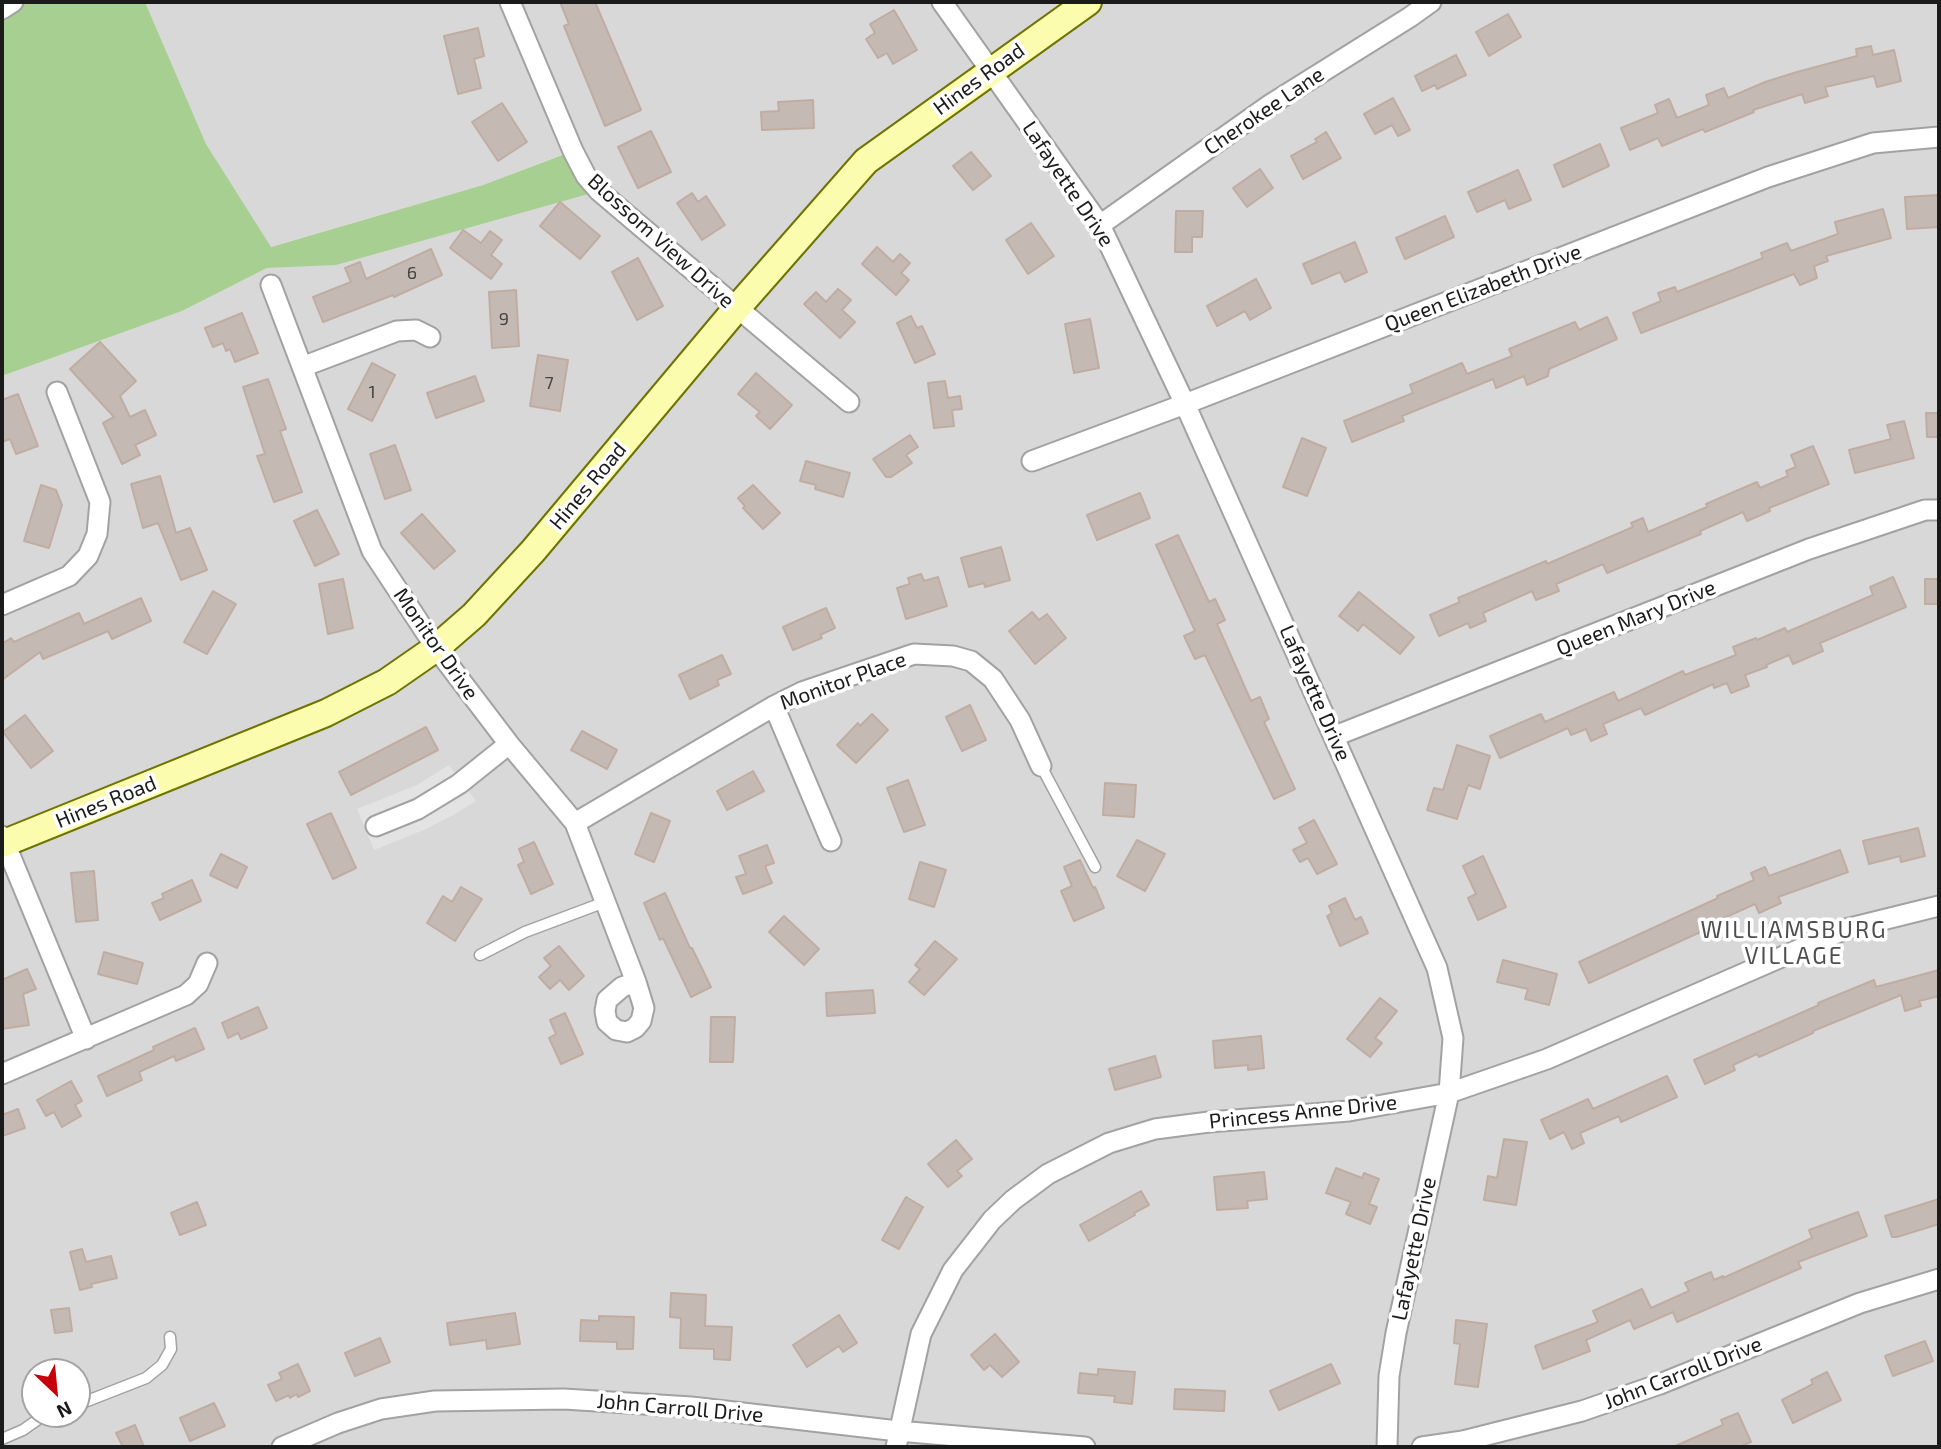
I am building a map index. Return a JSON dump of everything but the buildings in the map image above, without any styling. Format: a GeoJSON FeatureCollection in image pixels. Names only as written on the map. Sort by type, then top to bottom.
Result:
{"type":"FeatureCollection","features":[{"type":"Feature","properties":{"kind":"street"},"geometry":{"type":"LineString","coordinates":[[2,9],[13,2]]}},
{"type":"Feature","properties":{"kind":"street","name":"Blossom View Drive"},"geometry":{"type":"LineString","coordinates":[[510,2],[572,151],[586,176],[599,191],[736,309],[849,402]]}},
{"type":"Feature","properties":{"kind":"street","name":"Lafayette Drive"},"geometry":{"type":"LineString","coordinates":[[942,2],[1100,225],[1185,404],[1437,968],[1453,1038],[1449,1093],[1396,1333],[1390,1376],[1387,1447]]}},
{"type":"Feature","properties":{"kind":"street","name":"Hines Road"},"geometry":{"type":"LineString","coordinates":[[3,841],[326,713],[387,682],[436,648],[474,615],[533,551],[736,309],[866,161],[1088,2]]}},
{"type":"Feature","properties":{"kind":"street","name":"Cherokee Lane"},"geometry":{"type":"LineString","coordinates":[[1100,225],[1271,104],[1431,2]]}},
{"type":"Feature","properties":{"kind":"street","name":"Queen Elizabeth Drive"},"geometry":{"type":"LineString","coordinates":[[1032,461],[1768,177],[1873,143],[1939,137]]}},
{"type":"Feature","properties":{"kind":"street","name":"Monitor Drive"},"geometry":{"type":"LineString","coordinates":[[271,285],[372,551],[436,648],[509,744],[575,823],[636,982]]}},
{"type":"Feature","properties":{"kind":"street"},"geometry":{"type":"LineString","coordinates":[[302,367],[397,331],[416,330],[430,337]]}},
{"type":"Feature","properties":{"kind":"street"},"geometry":{"type":"LineString","coordinates":[[2,605],[69,576],[88,556],[97,534],[100,502],[57,392]]}},
{"type":"Feature","properties":{"kind":"street","name":"Queen Mary Drive"},"geometry":{"type":"LineString","coordinates":[[1335,737],[1810,549],[1925,510],[1939,510]]}},
{"type":"Feature","properties":{"kind":"street","name":"Monitor Place"},"geometry":{"type":"LineString","coordinates":[[575,823],[802,692],[914,654],[953,656],[971,661],[993,679],[1020,720],[1041,766]]}},
{"type":"Feature","properties":{"kind":"street"},"geometry":{"type":"LineString","coordinates":[[774,706],[831,841]]}},
{"type":"Feature","properties":{"kind":"street"},"geometry":{"type":"LineString","coordinates":[[376,826],[418,809],[459,784],[509,744]]}},
{"type":"Feature","properties":{"kind":"street"},"geometry":{"type":"LineString","coordinates":[[3,841],[86,1039]]}},
{"type":"Feature","properties":{"kind":"street","name":"Princess Anne Drive"},"geometry":{"type":"LineString","coordinates":[[897,1439],[921,1334],[953,1270],[992,1220],[1013,1200],[1048,1174],[1109,1143],[1155,1129],[1349,1111],[1449,1093],[1547,1059],[1846,929],[1939,906]]}},
{"type":"Feature","properties":{"kind":"street"},"geometry":{"type":"LineString","coordinates":[[2,1074],[186,995],[198,984],[207,963]]}},
{"type":"Feature","properties":{"kind":"street","name":"John Carroll Drive"},"geometry":{"type":"LineString","coordinates":[[1422,1447],[1462,1441],[1583,1411],[1660,1384],[1860,1303],[1939,1279]]}},
{"type":"Feature","properties":{"kind":"street","name":"John Carroll Drive"},"geometry":{"type":"LineString","coordinates":[[282,1447],[338,1423],[381,1409],[435,1401],[564,1399],[691,1407],[897,1439],[1085,1447]]}},
{"type":"Feature","properties":{"kind":"lane"},"geometry":{"type":"LineString","coordinates":[[1041,766],[1095,867]]}},
{"type":"Feature","properties":{"kind":"lane"},"geometry":{"type":"LineString","coordinates":[[480,955],[525,932],[605,902]]}},
{"type":"Feature","properties":{"kind":"lane"},"geometry":{"type":"LineString","coordinates":[[91,1400],[146,1378],[162,1365],[171,1349],[170,1337]]}},
{"type":"Feature","properties":{"kind":"lane"},"geometry":{"type":"LineString","coordinates":[[2,1439],[26,1428]]}},
{"type":"Feature","properties":{"kind":"shaded area"},"geometry":{"type":"Polygon","coordinates":[[[145,2],[1939,2],[1939,1447],[2,1447],[2,376],[182,311],[267,268],[336,264],[572,151],[483,185],[270,247],[206,144],[145,2]]]}},
{"type":"Feature","properties":{"kind":"shaded area"},"geometry":{"type":"Polygon","coordinates":[[[449,765],[476,801],[426,829],[374,850],[357,809],[417,785],[449,765]]]}},
{"type":"Feature","properties":{"kind":"green space"},"geometry":{"type":"Polygon","coordinates":[[[11,2],[145,2],[206,144],[271,247],[483,185],[573,151],[599,191],[336,265],[267,268],[182,311],[2,376],[2,7],[11,2]]]}},
{"type":"Feature","properties":{"kind":"district","name":"WILLIAMSBURG VILLAGE"},"geometry":{"type":"Point","coordinates":[1794,943]}}]}
